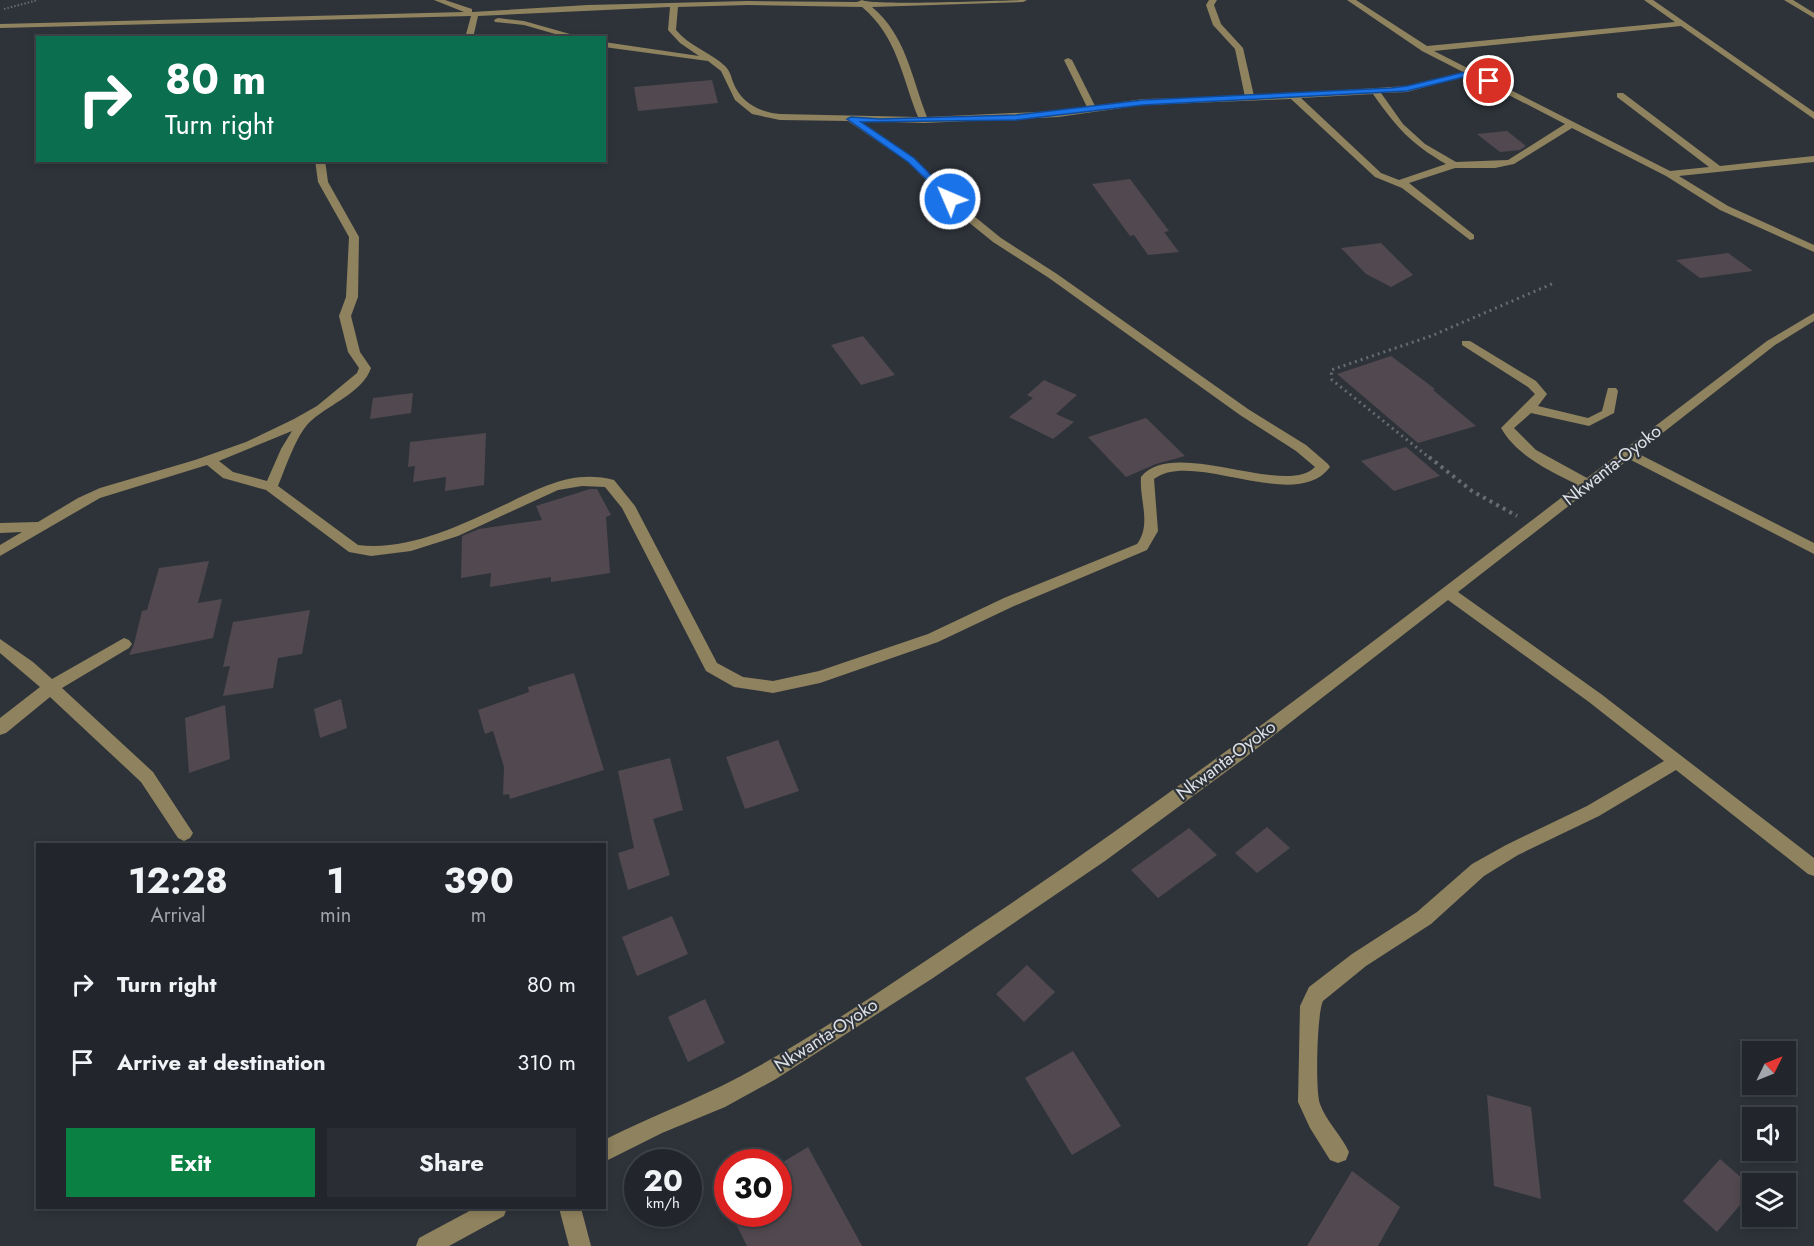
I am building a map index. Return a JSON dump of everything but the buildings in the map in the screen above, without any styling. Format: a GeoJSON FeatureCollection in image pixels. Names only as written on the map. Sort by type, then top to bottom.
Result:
{"type":"FeatureCollection","features":[{"type":"Feature","properties":{"kind":"street"},"geometry":{"type":"LineString","coordinates":[[438,0],[460,3],[475,16],[524,23],[573,36]]}},
{"type":"Feature","properties":{"kind":"street"},"geometry":{"type":"LineString","coordinates":[[0,26],[475,16],[577,8],[1023,0]]}},
{"type":"Feature","properties":{"kind":"street"},"geometry":{"type":"LineString","coordinates":[[1213,0],[1210,5],[1217,25],[1239,48],[1250,99]]}},
{"type":"Feature","properties":{"kind":"street"},"geometry":{"type":"LineString","coordinates":[[1351,0],[1359,8],[1402,31],[1425,49],[1669,174],[1724,208],[1814,249]]}},
{"type":"Feature","properties":{"kind":"street"},"geometry":{"type":"LineString","coordinates":[[1648,0],[1814,116]]}},
{"type":"Feature","properties":{"kind":"street"},"geometry":{"type":"LineString","coordinates":[[1788,0],[1814,16]]}},
{"type":"Feature","properties":{"kind":"street"},"geometry":{"type":"LineString","coordinates":[[861,2],[888,29],[902,50],[911,91],[924,120]]}},
{"type":"Feature","properties":{"kind":"street"},"geometry":{"type":"LineString","coordinates":[[674,6],[672,30],[679,39],[726,72],[735,96],[746,110],[780,117],[924,120],[1016,117],[1093,110],[1143,102],[1250,99],[1407,89],[1473,72]]}},
{"type":"Feature","properties":{"kind":"street"},"geometry":{"type":"LineString","coordinates":[[470,36],[475,16]]}},
{"type":"Feature","properties":{"kind":"street"},"geometry":{"type":"LineString","coordinates":[[1425,49],[1682,24]]}},
{"type":"Feature","properties":{"kind":"street"},"geometry":{"type":"LineString","coordinates":[[606,44],[711,60]]}},
{"type":"Feature","properties":{"kind":"street"},"geometry":{"type":"LineString","coordinates":[[1068,60],[1093,110]]}},
{"type":"Feature","properties":{"kind":"street"},"geometry":{"type":"LineString","coordinates":[[1375,91],[1400,126],[1422,146],[1454,165]]}},
{"type":"Feature","properties":{"kind":"street"},"geometry":{"type":"LineString","coordinates":[[1620,95],[1719,170]]}},
{"type":"Feature","properties":{"kind":"street"},"geometry":{"type":"LineString","coordinates":[[1293,96],[1378,175],[1404,186],[1470,237]]}},
{"type":"Feature","properties":{"kind":"street"},"geometry":{"type":"LineString","coordinates":[[209,460],[228,475],[271,487],[354,549],[365,551],[398,548],[457,531],[553,486],[587,481],[609,483],[628,506],[711,667],[740,683],[773,687],[820,676],[933,638],[1009,602],[1142,547],[1150,540],[1152,530],[1146,488],[1148,477],[1156,471],[1170,466],[1190,466],[1285,480],[1314,477],[1322,471],[1323,466],[1301,448],[1244,412],[1053,276],[997,240],[965,214],[911,160],[851,119]]}},
{"type":"Feature","properties":{"kind":"street"},"geometry":{"type":"LineString","coordinates":[[1404,186],[1403,182],[1409,178],[1454,165],[1495,165],[1511,162],[1571,124]]}},
{"type":"Feature","properties":{"kind":"street"},"geometry":{"type":"LineString","coordinates":[[1669,174],[1814,159]]}},
{"type":"Feature","properties":{"kind":"street"},"geometry":{"type":"LineString","coordinates":[[0,551],[93,496],[209,460],[304,422],[333,402],[363,374],[365,368],[354,352],[345,316],[354,282],[354,237],[331,200],[323,182],[320,162]]}},
{"type":"Feature","properties":{"kind":"street","name":"Nkwanta-Oyoko"},"geometry":{"type":"LineString","coordinates":[[606,1151],[655,1126],[718,1100],[769,1072],[935,965],[1153,816],[1771,343],[1814,316]]}},
{"type":"Feature","properties":{"kind":"street"},"geometry":{"type":"LineString","coordinates":[[1466,343],[1532,384],[1541,394],[1537,401],[1507,428],[1510,436],[1530,452],[1588,484]]}},
{"type":"Feature","properties":{"kind":"street"},"geometry":{"type":"LineString","coordinates":[[1528,408],[1589,422],[1608,413],[1612,402],[1612,391]]}},
{"type":"Feature","properties":{"kind":"street"},"geometry":{"type":"LineString","coordinates":[[271,487],[287,449],[304,422]]}},
{"type":"Feature","properties":{"kind":"street"},"geometry":{"type":"LineString","coordinates":[[1627,453],[1814,549]]}},
{"type":"Feature","properties":{"kind":"street"},"geometry":{"type":"LineString","coordinates":[[0,528],[44,527]]}},
{"type":"Feature","properties":{"kind":"street"},"geometry":{"type":"LineString","coordinates":[[1447,592],[1678,761],[1814,868]]}},
{"type":"Feature","properties":{"kind":"street"},"geometry":{"type":"LineString","coordinates":[[0,728],[17,713],[52,689],[124,644]]}},
{"type":"Feature","properties":{"kind":"street"},"geometry":{"type":"LineString","coordinates":[[0,645],[28,666],[147,777],[184,833]]}},
{"type":"Feature","properties":{"kind":"street"},"geometry":{"type":"LineString","coordinates":[[1338,1152],[1317,1121],[1308,1102],[1310,1006],[1316,994],[1359,960],[1424,918],[1478,870],[1512,850],[1593,811],[1678,761]]}},
{"type":"Feature","properties":{"kind":"street"},"geometry":{"type":"LineString","coordinates":[[427,1246],[494,1209]]}},
{"type":"Feature","properties":{"kind":"street"},"geometry":{"type":"LineString","coordinates":[[570,1209],[580,1246]]}},
{"type":"Feature","properties":{"kind":"path"},"geometry":{"type":"LineString","coordinates":[[0,10],[38,0]]}},
{"type":"Feature","properties":{"kind":"path"},"geometry":{"type":"LineString","coordinates":[[1534,525],[1472,491],[1332,380],[1331,370],[1431,336],[1554,283]]}},
{"type":"Feature","properties":{"kind":"route"},"geometry":{"type":"LineString","coordinates":[[950,199],[895,147],[851,119],[880,122],[1016,117],[1093,110],[1143,102],[1250,99],[1407,89],[1473,72],[1489,81]]}}]}
